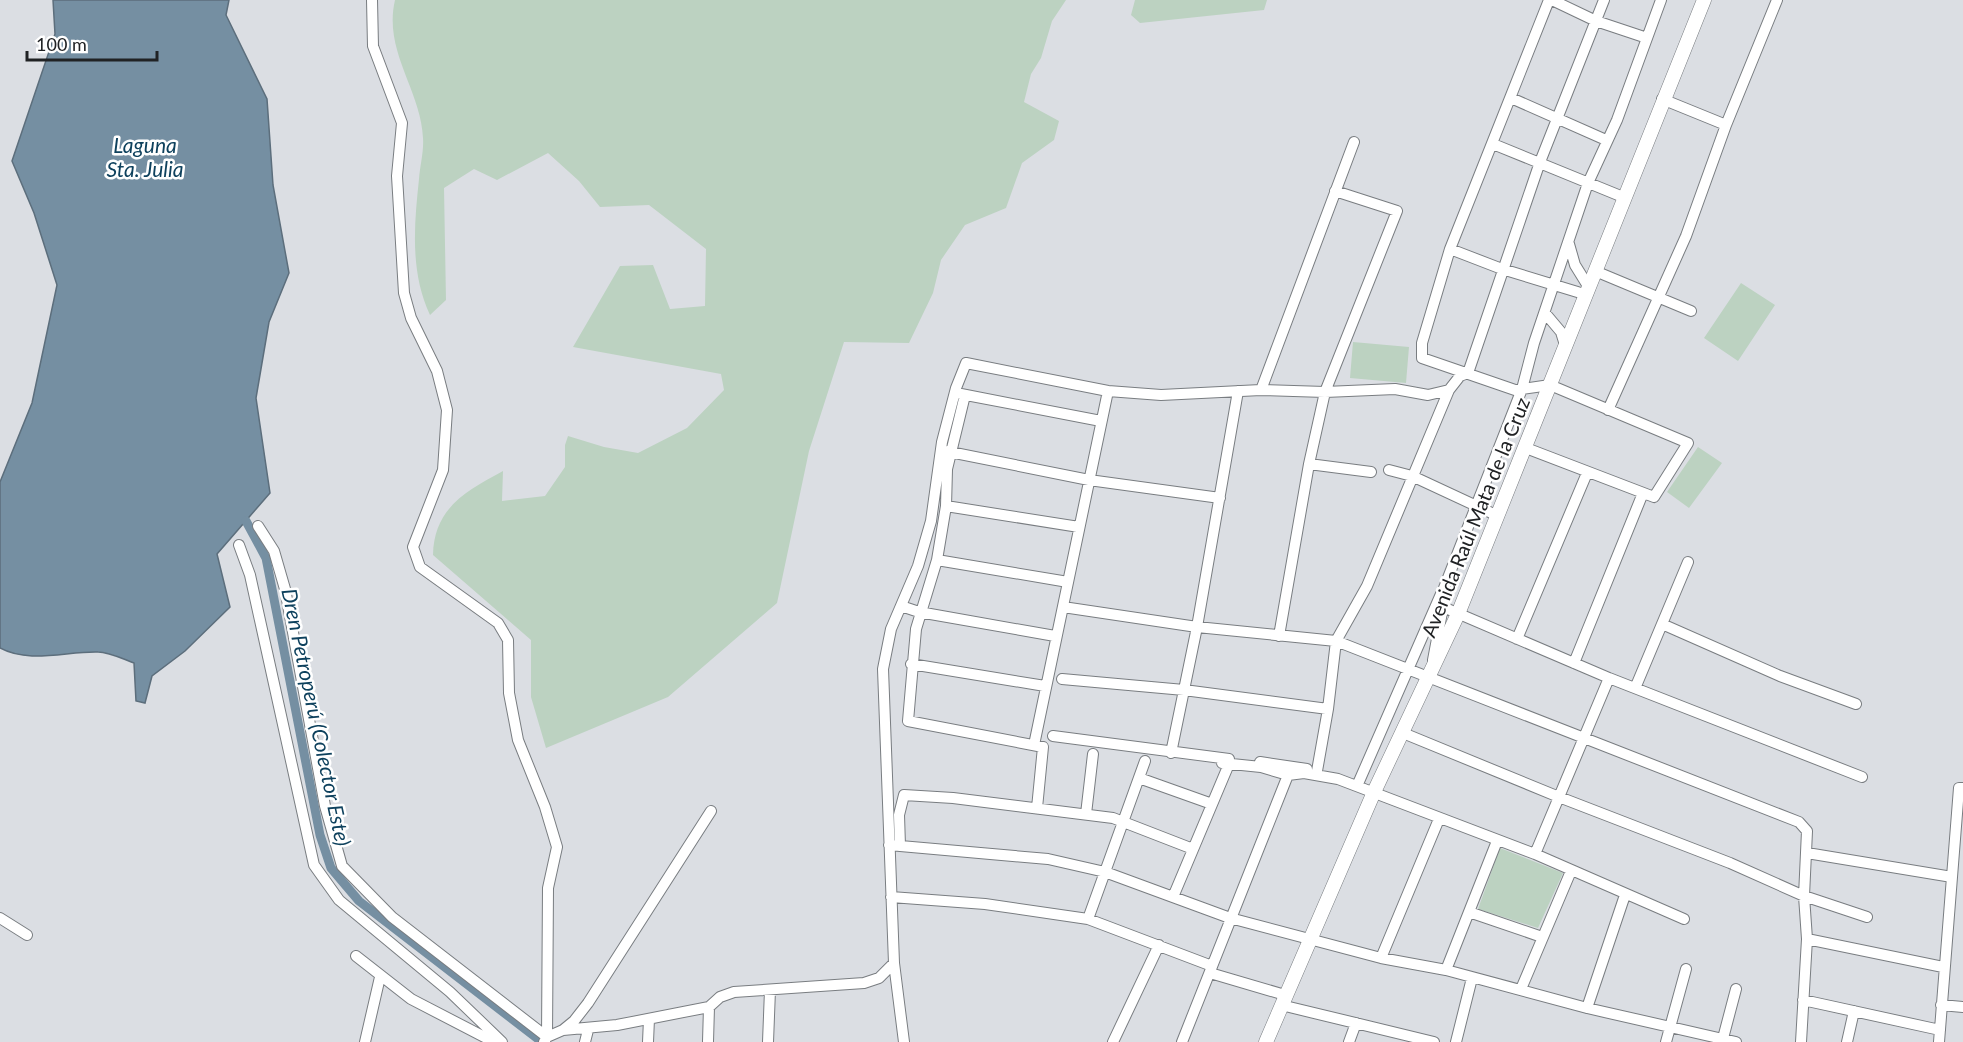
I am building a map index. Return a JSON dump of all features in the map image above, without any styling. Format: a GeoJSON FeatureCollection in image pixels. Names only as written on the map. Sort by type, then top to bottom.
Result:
{"type":"FeatureCollection","features":[{"type":"Feature","properties":{"kind":"street"},"geometry":{"type":"LineString","coordinates":[[372,0],[373,46],[402,123],[397,176],[404,293],[411,318],[437,371],[447,410],[442,470],[416,534],[414,554],[420,567],[498,623],[508,640],[509,693],[518,740],[544,807],[556,847],[548,888],[545,1040]]}},
{"type":"Feature","properties":{"kind":"street"},"geometry":{"type":"LineString","coordinates":[[1526,448],[1654,497],[1688,443],[1550,385],[1515,390],[1422,358],[1422,343],[1450,249],[1551,0],[1596,21],[1647,38]]}},
{"type":"Feature","properties":{"kind":"street"},"geometry":{"type":"LineString","coordinates":[[1468,373],[1540,162],[1604,0]]}},
{"type":"Feature","properties":{"kind":"street"},"geometry":{"type":"LineString","coordinates":[[1357,786],[1478,506],[1522,389],[1588,183],[1617,120],[1661,0]]}},
{"type":"Feature","properties":{"kind":"street","name":"Avenida Raúl Mata de la Cruz"},"geometry":{"type":"LineString","coordinates":[[1266,1042],[1374,792],[1458,614],[1526,448],[1662,99],[1680,63],[1704,0]]}},
{"type":"Feature","properties":{"kind":"street"},"geometry":{"type":"LineString","coordinates":[[1608,410],[1686,236],[1726,125],[1777,0]]}},
{"type":"Feature","properties":{"kind":"street"},"geometry":{"type":"LineString","coordinates":[[1511,98],[1606,140]]}},
{"type":"Feature","properties":{"kind":"street"},"geometry":{"type":"LineString","coordinates":[[1662,99],[1726,125]]}},
{"type":"Feature","properties":{"kind":"street"},"geometry":{"type":"LineString","coordinates":[[1261,390],[1354,142]]}},
{"type":"Feature","properties":{"kind":"street"},"geometry":{"type":"LineString","coordinates":[[1493,144],[1623,197]]}},
{"type":"Feature","properties":{"kind":"street"},"geometry":{"type":"LineString","coordinates":[[1279,636],[1309,464],[1325,392],[1397,211],[1335,191]]}},
{"type":"Feature","properties":{"kind":"street"},"geometry":{"type":"LineString","coordinates":[[1569,240],[1575,265],[1586,290]]}},
{"type":"Feature","properties":{"kind":"street"},"geometry":{"type":"LineString","coordinates":[[1450,249],[1502,269],[1555,285],[1586,290]]}},
{"type":"Feature","properties":{"kind":"street"},"geometry":{"type":"LineString","coordinates":[[1595,271],[1691,311]]}},
{"type":"Feature","properties":{"kind":"street"},"geometry":{"type":"LineString","coordinates":[[1545,314],[1561,332],[1565,345]]}},
{"type":"Feature","properties":{"kind":"street"},"geometry":{"type":"LineString","coordinates":[[894,845],[883,669],[891,629],[918,566],[931,521],[966,363],[1108,391],[1171,395],[1261,390],[1325,392],[1395,389],[1428,394],[1449,390]]}},
{"type":"Feature","properties":{"kind":"street"},"geometry":{"type":"LineString","coordinates":[[1317,771],[1328,709],[1336,641],[1367,586],[1449,390],[1460,376],[1468,373]]}},
{"type":"Feature","properties":{"kind":"street"},"geometry":{"type":"LineString","coordinates":[[1034,745],[1108,391]]}},
{"type":"Feature","properties":{"kind":"street"},"geometry":{"type":"LineString","coordinates":[[1171,753],[1197,627],[1238,391]]}},
{"type":"Feature","properties":{"kind":"street"},"geometry":{"type":"LineString","coordinates":[[960,394],[1101,421]]}},
{"type":"Feature","properties":{"kind":"street"},"geometry":{"type":"LineString","coordinates":[[946,451],[1089,480],[1220,498]]}},
{"type":"Feature","properties":{"kind":"street"},"geometry":{"type":"LineString","coordinates":[[946,451],[946,506],[938,560],[919,612],[911,664],[908,721],[1043,747],[1037,808]]}},
{"type":"Feature","properties":{"kind":"street"},"geometry":{"type":"LineString","coordinates":[[1309,464],[1371,472]]}},
{"type":"Feature","properties":{"kind":"street"},"geometry":{"type":"LineString","coordinates":[[1389,470],[1412,476],[1498,516]]}},
{"type":"Feature","properties":{"kind":"street"},"geometry":{"type":"LineString","coordinates":[[1517,639],[1587,473]]}},
{"type":"Feature","properties":{"kind":"street"},"geometry":{"type":"LineString","coordinates":[[1574,663],[1643,493]]}},
{"type":"Feature","properties":{"kind":"street"},"geometry":{"type":"LineString","coordinates":[[946,506],[1079,527]]}},
{"type":"Feature","properties":{"kind":"street"},"geometry":{"type":"LineString","coordinates":[[258,526],[274,551],[285,589],[325,806],[342,866],[392,917],[545,1040]]}},
{"type":"Feature","properties":{"kind":"street"},"geometry":{"type":"LineString","coordinates":[[239,545],[250,574],[314,865],[339,900],[450,992],[502,1042]]}},
{"type":"Feature","properties":{"kind":"street"},"geometry":{"type":"LineString","coordinates":[[938,560],[1068,582]]}},
{"type":"Feature","properties":{"kind":"street"},"geometry":{"type":"LineString","coordinates":[[1636,686],[1688,562]]}},
{"type":"Feature","properties":{"kind":"street"},"geometry":{"type":"LineString","coordinates":[[1429,678],[1443,607],[1444,588]]}},
{"type":"Feature","properties":{"kind":"street"},"geometry":{"type":"LineString","coordinates":[[901,606],[919,612],[1055,636]]}},
{"type":"Feature","properties":{"kind":"street"},"geometry":{"type":"LineString","coordinates":[[1063,607],[1197,627],[1336,641],[1799,822],[1807,831],[1804,896],[1807,939],[1801,1042]]}},
{"type":"Feature","properties":{"kind":"street"},"geometry":{"type":"LineString","coordinates":[[1443,607],[1609,678],[1636,686],[1862,777]]}},
{"type":"Feature","properties":{"kind":"street"},"geometry":{"type":"LineString","coordinates":[[1662,624],[1780,676],[1856,704]]}},
{"type":"Feature","properties":{"kind":"street"},"geometry":{"type":"LineString","coordinates":[[911,664],[1045,686]]}},
{"type":"Feature","properties":{"kind":"street"},"geometry":{"type":"LineString","coordinates":[[1535,854],[1582,736],[1609,678]]}},
{"type":"Feature","properties":{"kind":"street"},"geometry":{"type":"LineString","coordinates":[[1062,679],[1184,690],[1328,709]]}},
{"type":"Feature","properties":{"kind":"street"},"geometry":{"type":"LineString","coordinates":[[1403,733],[1559,798],[1730,863],[1804,896],[1867,917]]}},
{"type":"Feature","properties":{"kind":"street"},"geometry":{"type":"LineString","coordinates":[[1053,736],[1317,771],[1535,854],[1684,919]]}},
{"type":"Feature","properties":{"kind":"street"},"geometry":{"type":"LineString","coordinates":[[1086,814],[1093,754]]}},
{"type":"Feature","properties":{"kind":"street"},"geometry":{"type":"LineString","coordinates":[[1088,919],[1145,761]]}},
{"type":"Feature","properties":{"kind":"street"},"geometry":{"type":"LineString","coordinates":[[1173,897],[1212,804],[1225,764],[1261,767],[1288,775],[1304,773],[1338,779]]}},
{"type":"Feature","properties":{"kind":"street"},"geometry":{"type":"LineString","coordinates":[[1182,1042],[1288,775]]}},
{"type":"Feature","properties":{"kind":"street"},"geometry":{"type":"LineString","coordinates":[[1139,778],[1212,804]]}},
{"type":"Feature","properties":{"kind":"street"},"geometry":{"type":"LineString","coordinates":[[1939,1042],[1943,967],[1952,877],[1959,838],[1959,788],[1963,788]]}},
{"type":"Feature","properties":{"kind":"street"},"geometry":{"type":"LineString","coordinates":[[904,1042],[894,963],[891,897],[894,845],[904,795],[1037,808],[1124,821],[1193,849]]}},
{"type":"Feature","properties":{"kind":"street"},"geometry":{"type":"LineString","coordinates":[[545,1040],[574,1021],[588,1003],[711,811]]}},
{"type":"Feature","properties":{"kind":"street"},"geometry":{"type":"LineString","coordinates":[[1381,958],[1439,819]]}},
{"type":"Feature","properties":{"kind":"street"},"geometry":{"type":"LineString","coordinates":[[1446,970],[1497,841]]}},
{"type":"Feature","properties":{"kind":"street"},"geometry":{"type":"LineString","coordinates":[[894,845],[1048,859],[1105,872],[1230,918],[1309,940],[1381,958],[1446,970],[1587,1008],[1723,1041],[1736,1042]]}},
{"type":"Feature","properties":{"kind":"street"},"geometry":{"type":"LineString","coordinates":[[1807,853],[1952,877]]}},
{"type":"Feature","properties":{"kind":"street"},"geometry":{"type":"LineString","coordinates":[[1521,989],[1571,871]]}},
{"type":"Feature","properties":{"kind":"street"},"geometry":{"type":"LineString","coordinates":[[1587,1008],[1625,895]]}},
{"type":"Feature","properties":{"kind":"street"},"geometry":{"type":"LineString","coordinates":[[891,897],[985,904],[1088,919],[1159,945],[1283,1000],[1356,1023],[1434,1042]]}},
{"type":"Feature","properties":{"kind":"street"},"geometry":{"type":"LineString","coordinates":[[1469,912],[1542,937]]}},
{"type":"Feature","properties":{"kind":"street"},"geometry":{"type":"LineString","coordinates":[[0,918],[27,935]]}},
{"type":"Feature","properties":{"kind":"street"},"geometry":{"type":"LineString","coordinates":[[1807,939],[1943,967]]}},
{"type":"Feature","properties":{"kind":"street"},"geometry":{"type":"LineString","coordinates":[[1113,1042],[1159,945]]}},
{"type":"Feature","properties":{"kind":"street"},"geometry":{"type":"LineString","coordinates":[[356,956],[373,967],[380,977],[411,999],[494,1042]]}},
{"type":"Feature","properties":{"kind":"street"},"geometry":{"type":"LineString","coordinates":[[864,983],[879,978],[894,963]]}},
{"type":"Feature","properties":{"kind":"street"},"geometry":{"type":"LineString","coordinates":[[1666,1042],[1686,969]]}},
{"type":"Feature","properties":{"kind":"street"},"geometry":{"type":"LineString","coordinates":[[365,1042],[380,977]]}},
{"type":"Feature","properties":{"kind":"street"},"geometry":{"type":"LineString","coordinates":[[1456,1042],[1472,978]]}},
{"type":"Feature","properties":{"kind":"street"},"geometry":{"type":"LineString","coordinates":[[563,1030],[590,1029],[709,1007],[720,997],[734,992],[896,983]]}},
{"type":"Feature","properties":{"kind":"street"},"geometry":{"type":"LineString","coordinates":[[1723,1041],[1736,989]]}},
{"type":"Feature","properties":{"kind":"street"},"geometry":{"type":"LineString","coordinates":[[768,1042],[770,990]]}},
{"type":"Feature","properties":{"kind":"street"},"geometry":{"type":"LineString","coordinates":[[1803,1000],[1940,1030]]}},
{"type":"Feature","properties":{"kind":"street"},"geometry":{"type":"LineString","coordinates":[[585,1042],[590,1029],[585,1019],[588,1003]]}},
{"type":"Feature","properties":{"kind":"street"},"geometry":{"type":"LineString","coordinates":[[1941,1005],[1963,1007]]}},
{"type":"Feature","properties":{"kind":"street"},"geometry":{"type":"LineString","coordinates":[[708,1042],[709,1007]]}},
{"type":"Feature","properties":{"kind":"street"},"geometry":{"type":"LineString","coordinates":[[1847,1042],[1854,1011]]}},
{"type":"Feature","properties":{"kind":"street"},"geometry":{"type":"LineString","coordinates":[[648,1042],[649,1019]]}},
{"type":"Feature","properties":{"kind":"street"},"geometry":{"type":"LineString","coordinates":[[1349,1042],[1356,1023]]}},
{"type":"Feature","properties":{"kind":"green space"},"geometry":{"type":"Polygon","coordinates":[[[395,0],[1066,0],[1052,21],[1041,58],[1031,74],[1024,102],[1059,121],[1054,140],[1022,163],[1006,208],[965,225],[941,260],[933,293],[909,343],[844,342],[809,451],[777,603],[668,697],[546,748],[531,697],[531,640],[433,555],[439,525],[446,513],[465,494],[503,471],[502,501],[545,496],[565,467],[565,445],[568,436],[604,447],[638,453],[687,428],[724,390],[721,374],[573,347],[620,266],[653,265],[670,309],[705,306],[706,249],[649,205],[600,207],[579,181],[548,153],[497,180],[474,169],[444,188],[446,300],[430,315],[419,282],[415,248],[419,174],[423,148],[421,120],[394,36],[395,0]]]}},
{"type":"Feature","properties":{"kind":"green space"},"geometry":{"type":"Polygon","coordinates":[[[1135,0],[1267,0],[1264,10],[1140,23],[1131,15],[1135,0]]]}},
{"type":"Feature","properties":{"kind":"green space"},"geometry":{"type":"Polygon","coordinates":[[[1741,283],[1775,305],[1738,361],[1704,338],[1741,283]]]}},
{"type":"Feature","properties":{"kind":"green space"},"geometry":{"type":"Polygon","coordinates":[[[1353,342],[1409,347],[1406,383],[1350,378],[1353,342]]]}},
{"type":"Feature","properties":{"kind":"green space"},"geometry":{"type":"Polygon","coordinates":[[[1698,447],[1722,463],[1689,508],[1667,492],[1698,447]]]}},
{"type":"Feature","properties":{"kind":"green space"},"geometry":{"type":"Polygon","coordinates":[[[1500,848],[1563,873],[1538,928],[1478,909],[1500,848]]]}},
{"type":"Feature","properties":{"kind":"water","name":"Laguna Sta. Julia"},"geometry":{"type":"Polygon","coordinates":[[[53,0],[229,0],[226,15],[267,99],[273,185],[289,273],[269,322],[256,398],[270,493],[217,554],[230,607],[185,651],[152,676],[145,703],[136,701],[134,663],[121,658],[98,652],[48,656],[23,655],[0,648],[0,482],[32,403],[57,285],[34,213],[12,161],[55,34],[53,0]]]}},
{"type":"Feature","properties":{"kind":"waterway","name":"Dren Petroperú (Colector Este)"},"geometry":{"type":"LineString","coordinates":[[246,521],[266,558],[320,835],[331,868],[359,901],[542,1042]]}}]}
